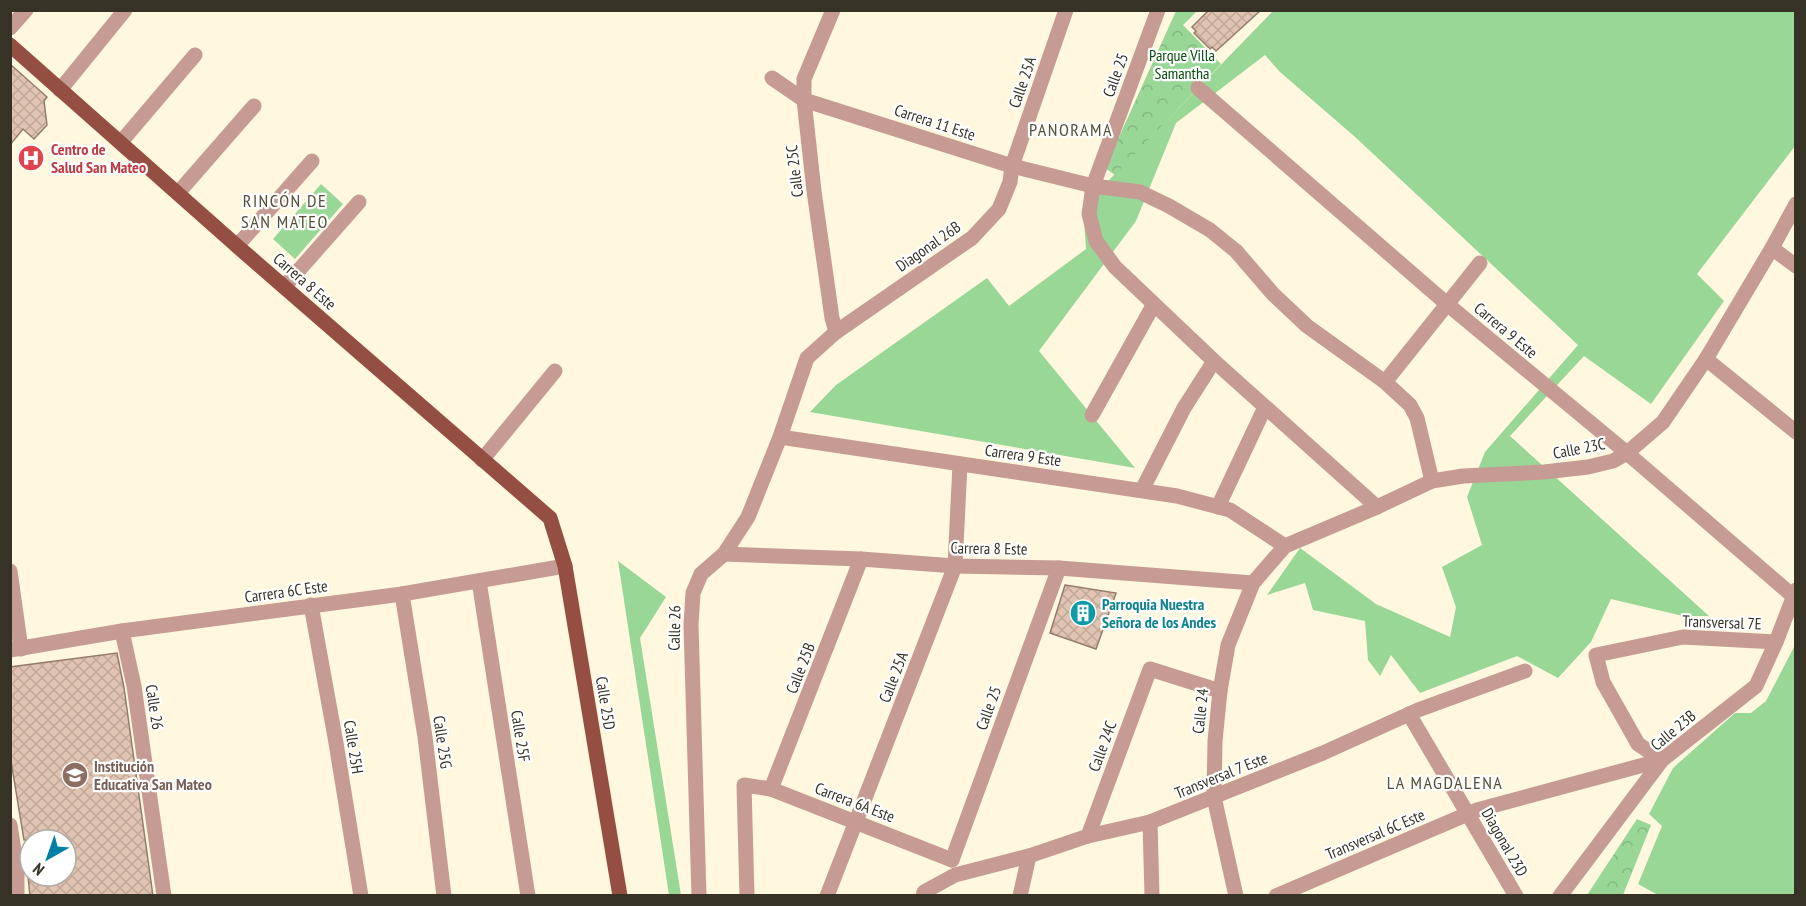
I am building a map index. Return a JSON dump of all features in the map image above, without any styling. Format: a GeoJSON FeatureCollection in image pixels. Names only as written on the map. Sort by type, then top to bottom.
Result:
{"type":"FeatureCollection","features":[{"type":"Feature","properties":{"kind":"main road","name":"Carrera 8 Este"},"geometry":{"type":"LineString","coordinates":[[10,45],[550,518]]}},
{"type":"Feature","properties":{"kind":"main road","name":"Calle 25D"},"geometry":{"type":"LineString","coordinates":[[550,518],[566,566],[620,896]]}},
{"type":"Feature","properties":{"kind":"street"},"geometry":{"type":"LineString","coordinates":[[10,28],[26,10]]}},
{"type":"Feature","properties":{"kind":"street"},"geometry":{"type":"LineString","coordinates":[[60,90],[125,10]]}},
{"type":"Feature","properties":{"kind":"street","name":"Calle 25C"},"geometry":{"type":"LineString","coordinates":[[833,10],[804,79],[804,100],[814,191],[836,332]]}},
{"type":"Feature","properties":{"kind":"street","name":"Calle 25A"},"geometry":{"type":"LineString","coordinates":[[1012,166],[1066,10]]}},
{"type":"Feature","properties":{"kind":"street","name":"Calle 25"},"geometry":{"type":"LineString","coordinates":[[1158,10],[1093,186],[1089,214],[1096,241],[1115,267],[1214,361],[1377,507]]}},
{"type":"Feature","properties":{"kind":"street"},"geometry":{"type":"LineString","coordinates":[[122,142],[195,55]]}},
{"type":"Feature","properties":{"kind":"street","name":"Carrera 11 Este"},"geometry":{"type":"LineString","coordinates":[[772,78],[804,100],[1012,166],[1093,186],[1140,192],[1210,230],[1236,251],[1273,294],[1307,326],[1385,382],[1410,405],[1417,418],[1432,481]]}},
{"type":"Feature","properties":{"kind":"street","name":"Carrera 9 Este"},"geometry":{"type":"LineString","coordinates":[[1198,88],[1447,304],[1794,593]]}},
{"type":"Feature","properties":{"kind":"street"},"geometry":{"type":"LineString","coordinates":[[178,193],[254,106]]}},
{"type":"Feature","properties":{"kind":"street"},"geometry":{"type":"LineString","coordinates":[[237,246],[312,161]]}},
{"type":"Feature","properties":{"kind":"street","name":"Diagonal 26B"},"geometry":{"type":"LineString","coordinates":[[836,332],[972,238],[999,209],[1010,182],[1012,166]]}},
{"type":"Feature","properties":{"kind":"street"},"geometry":{"type":"LineString","coordinates":[[284,287],[358,202]]}},
{"type":"Feature","properties":{"kind":"street","name":"Calle 23C"},"geometry":{"type":"LineString","coordinates":[[1285,546],[1432,481],[1463,476],[1544,472],[1588,467],[1613,461],[1627,453],[1663,422],[1706,360],[1796,204]]}},
{"type":"Feature","properties":{"kind":"street"},"geometry":{"type":"LineString","coordinates":[[1772,248],[1796,266]]}},
{"type":"Feature","properties":{"kind":"street"},"geometry":{"type":"LineString","coordinates":[[1385,382],[1480,262]]}},
{"type":"Feature","properties":{"kind":"street"},"geometry":{"type":"LineString","coordinates":[[1092,415],[1154,304]]}},
{"type":"Feature","properties":{"kind":"street","name":"Calle 26"},"geometry":{"type":"LineString","coordinates":[[699,896],[691,625],[693,593],[701,574],[724,554],[748,517],[780,437],[807,358],[836,332]]}},
{"type":"Feature","properties":{"kind":"street"},"geometry":{"type":"LineString","coordinates":[[1706,360],[1796,432]]}},
{"type":"Feature","properties":{"kind":"street"},"geometry":{"type":"LineString","coordinates":[[1142,490],[1184,408],[1214,361]]}},
{"type":"Feature","properties":{"kind":"street"},"geometry":{"type":"LineString","coordinates":[[482,460],[555,371]]}},
{"type":"Feature","properties":{"kind":"street"},"geometry":{"type":"LineString","coordinates":[[1218,507],[1265,407]]}},
{"type":"Feature","properties":{"kind":"street","name":"Carrera 9 Este"},"geometry":{"type":"LineString","coordinates":[[780,437],[1177,496],[1230,510],[1285,546]]}},
{"type":"Feature","properties":{"kind":"street","name":"Calle 25A"},"geometry":{"type":"LineString","coordinates":[[827,896],[955,566],[960,464]]}},
{"type":"Feature","properties":{"kind":"street","name":"Calle 24"},"geometry":{"type":"LineString","coordinates":[[1236,896],[1214,797],[1215,741],[1220,691],[1228,645],[1253,583],[1285,546]]}},
{"type":"Feature","properties":{"kind":"street","name":"Carrera 8 Este"},"geometry":{"type":"LineString","coordinates":[[724,554],[861,559],[955,566],[1059,568],[1253,583]]}},
{"type":"Feature","properties":{"kind":"street","name":"Calle 25B"},"geometry":{"type":"LineString","coordinates":[[771,789],[861,559]]}},
{"type":"Feature","properties":{"kind":"street","name":"Carrera 6C Este"},"geometry":{"type":"LineString","coordinates":[[16,650],[122,632],[402,594],[566,566]]}},
{"type":"Feature","properties":{"kind":"street","name":"Calle 25"},"geometry":{"type":"LineString","coordinates":[[953,868],[1059,568]]}},
{"type":"Feature","properties":{"kind":"street"},"geometry":{"type":"LineString","coordinates":[[10,571],[16,650]]}},
{"type":"Feature","properties":{"kind":"street","name":"Calle 25F"},"geometry":{"type":"LineString","coordinates":[[478,581],[528,896]]}},
{"type":"Feature","properties":{"kind":"street","name":"Calle 23B"},"geometry":{"type":"LineString","coordinates":[[1560,896],[1662,760],[1756,686],[1776,642],[1794,593]]}},
{"type":"Feature","properties":{"kind":"street","name":"Calle 25G"},"geometry":{"type":"LineString","coordinates":[[402,594],[425,737],[444,896]]}},
{"type":"Feature","properties":{"kind":"street","name":"Calle 25H"},"geometry":{"type":"LineString","coordinates":[[311,605],[361,896]]}},
{"type":"Feature","properties":{"kind":"street","name":"Calle 26"},"geometry":{"type":"LineString","coordinates":[[122,632],[134,686],[164,896]]}},
{"type":"Feature","properties":{"kind":"street","name":"Transversal 7E"},"geometry":{"type":"LineString","coordinates":[[1662,760],[1638,744],[1603,682],[1596,655],[1683,637],[1776,642]]}},
{"type":"Feature","properties":{"kind":"street","name":"Calle 24C"},"geometry":{"type":"LineString","coordinates":[[1088,836],[1150,669],[1220,691]]}},
{"type":"Feature","properties":{"kind":"street","name":"Transversal 7 Este"},"geometry":{"type":"LineString","coordinates":[[923,894],[953,868],[1029,856],[1088,836],[1150,822],[1323,753],[1409,714],[1525,671]]}},
{"type":"Feature","properties":{"kind":"street","name":"Diagonal 23D"},"geometry":{"type":"LineString","coordinates":[[1409,714],[1516,896]]}},
{"type":"Feature","properties":{"kind":"street","name":"Transversal 6C Este"},"geometry":{"type":"LineString","coordinates":[[1276,896],[1468,814],[1662,760]]}},
{"type":"Feature","properties":{"kind":"street","name":"Carrera 6A Este"},"geometry":{"type":"LineString","coordinates":[[747,896],[744,785],[771,789],[857,822],[953,868]]}},
{"type":"Feature","properties":{"kind":"street"},"geometry":{"type":"LineString","coordinates":[[1150,822],[1152,896]]}},
{"type":"Feature","properties":{"kind":"street"},"geometry":{"type":"LineString","coordinates":[[10,825],[17,870],[17,896]]}},
{"type":"Feature","properties":{"kind":"street"},"geometry":{"type":"LineString","coordinates":[[1020,896],[1029,856]]}},
{"type":"Feature","properties":{"kind":"green space","name":"Parque Villa Samantha"},"geometry":{"type":"Polygon","coordinates":[[[1176,11],[1197,11],[1183,25],[1221,64],[1115,175],[1105,168],[1176,11]]]}},
{"type":"Feature","properties":{"kind":"green space"},"geometry":{"type":"Polygon","coordinates":[[[1273,11],[1795,11],[1795,146],[1697,274],[1724,301],[1651,404],[1584,356],[1510,436],[1709,616],[1683,616],[1611,599],[1591,642],[1558,678],[1517,656],[1420,693],[1391,655],[1380,676],[1368,660],[1365,621],[1313,610],[1305,583],[1267,595],[1300,548],[1376,604],[1450,637],[1456,607],[1442,567],[1482,545],[1467,497],[1485,452],[1578,345],[1354,136],[1280,72],[1265,55],[1176,123],[1136,221],[1039,351],[1135,468],[810,412],[836,385],[987,278],[1009,306],[1086,249],[1083,207],[1273,11]]]}},
{"type":"Feature","properties":{"kind":"green space"},"geometry":{"type":"Polygon","coordinates":[[[321,184],[343,204],[295,259],[273,239],[321,184]]]}},
{"type":"Feature","properties":{"kind":"green space"},"geometry":{"type":"Polygon","coordinates":[[[618,561],[666,597],[640,638],[681,895],[669,895],[618,561]]]}},
{"type":"Feature","properties":{"kind":"green space"},"geometry":{"type":"Polygon","coordinates":[[[1795,645],[1795,895],[1658,895],[1638,884],[1662,826],[1649,814],[1673,768],[1735,713],[1751,713],[1766,701],[1795,645]]]}},
{"type":"Feature","properties":{"kind":"green space"},"geometry":{"type":"Polygon","coordinates":[[[1637,819],[1651,825],[1623,895],[1587,895],[1637,819]]]}},
{"type":"Feature","properties":{"kind":"building"},"geometry":{"type":"Polygon","coordinates":[[[1209,10],[1261,10],[1216,51],[1212,47],[1210,49],[1194,33],[1196,31],[1192,27],[1209,10]]]}},
{"type":"Feature","properties":{"kind":"building"},"geometry":{"type":"Polygon","coordinates":[[[10,64],[47,97],[44,101],[47,125],[34,139],[23,129],[10,145],[10,64]]]}},
{"type":"Feature","properties":{"kind":"building","name":"Parroquia Nuestra Señora de los Andes"},"geometry":{"type":"Polygon","coordinates":[[[1065,585],[1116,593],[1096,649],[1050,633],[1065,585]]]}},
{"type":"Feature","properties":{"kind":"building","name":"Institución Educativa San Mateo"},"geometry":{"type":"Polygon","coordinates":[[[117,653],[153,896],[30,896],[29,888],[78,888],[78,828],[22,828],[10,755],[10,667],[117,653]]]}},
{"type":"Feature","properties":{"kind":"place","name":"Centro de Salud San Mateo"},"geometry":{"type":"Point","coordinates":[31,158]}},
{"type":"Feature","properties":{"kind":"place","name":"Parroquia Nuestra Señora de los Andes"},"geometry":{"type":"Point","coordinates":[1083,613]}},
{"type":"Feature","properties":{"kind":"place","name":"Institución Educativa San Mateo"},"geometry":{"type":"Point","coordinates":[75,775]}},
{"type":"Feature","properties":{"kind":"district","name":"PANORAMA"},"geometry":{"type":"Point","coordinates":[1071,130]}},
{"type":"Feature","properties":{"kind":"district","name":"RINCÓN DE SAN MATEO"},"geometry":{"type":"Point","coordinates":[285,211]}},
{"type":"Feature","properties":{"kind":"district","name":"LA MAGDALENA"},"geometry":{"type":"Point","coordinates":[1445,783]}}]}
